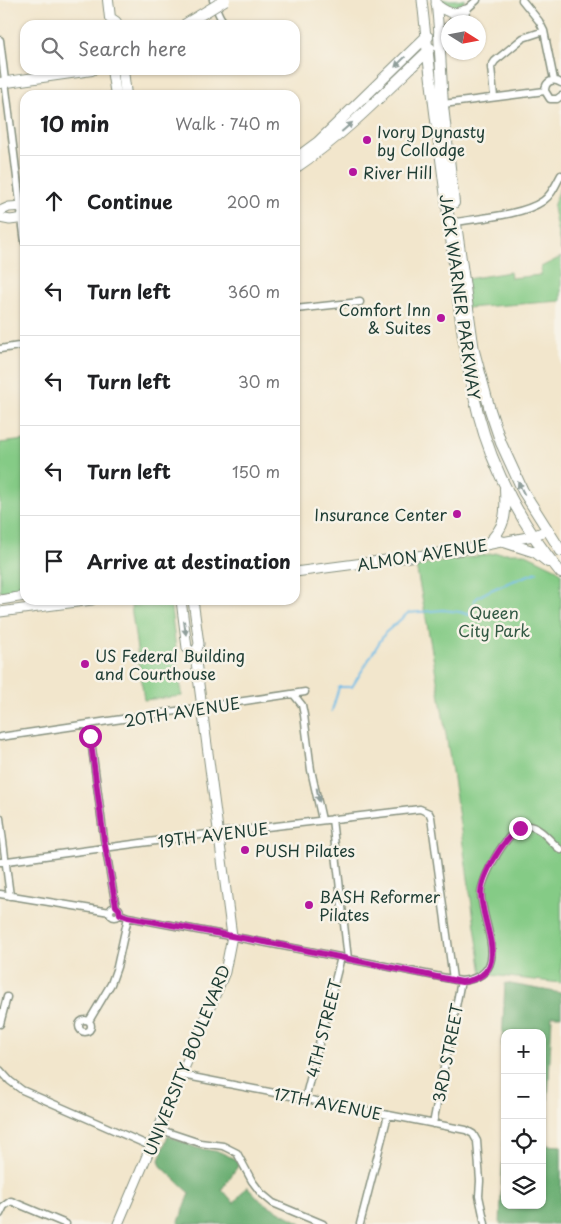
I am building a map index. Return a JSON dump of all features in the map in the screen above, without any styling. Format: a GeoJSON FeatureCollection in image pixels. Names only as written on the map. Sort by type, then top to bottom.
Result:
{"type":"FeatureCollection","features":[{"type":"Feature","properties":{"kind":"main road"},"geometry":{"type":"LineString","coordinates":[[108,0],[111,20]]}},
{"type":"Feature","properties":{"kind":"main road"},"geometry":{"type":"LineString","coordinates":[[192,20],[225,0]]}},
{"type":"Feature","properties":{"kind":"main road","name":"JACK WARNER PARKWAY"},"geometry":{"type":"LineString","coordinates":[[422,0],[455,273],[478,413],[493,459],[504,485],[534,536],[559,571]]}},
{"type":"Feature","properties":{"kind":"main road"},"geometry":{"type":"LineString","coordinates":[[436,2],[445,11],[453,14],[466,10]]}},
{"type":"Feature","properties":{"kind":"main road","name":"JACK WARNER PARKWAY"},"geometry":{"type":"LineString","coordinates":[[436,2],[443,104],[456,222],[473,345],[480,379],[495,427],[508,460],[531,507],[561,551]]}},
{"type":"Feature","properties":{"kind":"main road"},"geometry":{"type":"LineString","coordinates":[[300,155],[318,142],[426,37],[438,34]]}},
{"type":"Feature","properties":{"kind":"main road"},"geometry":{"type":"LineString","coordinates":[[300,164],[323,147],[409,69],[427,52],[438,34]]}},
{"type":"Feature","properties":{"kind":"main road"},"geometry":{"type":"LineString","coordinates":[[409,69],[416,67],[426,70],[431,80]]}},
{"type":"Feature","properties":{"kind":"main road"},"geometry":{"type":"LineString","coordinates":[[3,82],[55,75]]}},
{"type":"Feature","properties":{"kind":"main road"},"geometry":{"type":"LineString","coordinates":[[113,75],[115,90]]}},
{"type":"Feature","properties":{"kind":"main road"},"geometry":{"type":"LineString","coordinates":[[124,75],[125,90]]}},
{"type":"Feature","properties":{"kind":"main road"},"geometry":{"type":"LineString","coordinates":[[0,211],[9,207],[20,206]]}},
{"type":"Feature","properties":{"kind":"main road"},"geometry":{"type":"LineString","coordinates":[[0,218],[10,220],[20,219]]}},
{"type":"Feature","properties":{"kind":"main road"},"geometry":{"type":"LineString","coordinates":[[487,544],[504,522],[506,514],[504,485]]}},
{"type":"Feature","properties":{"kind":"main road","name":"ALMON AVENUE"},"geometry":{"type":"LineString","coordinates":[[300,571],[455,551],[534,536],[547,530]]}},
{"type":"Feature","properties":{"kind":"main road"},"geometry":{"type":"LineString","coordinates":[[501,541],[535,552],[559,571]]}},
{"type":"Feature","properties":{"kind":"main road"},"geometry":{"type":"LineString","coordinates":[[0,600],[20,597]]}},
{"type":"Feature","properties":{"kind":"main road"},"geometry":{"type":"LineString","coordinates":[[0,612],[46,605]]}},
{"type":"Feature","properties":{"kind":"main road","name":"UNIVERSITY BOULEVARD"},"geometry":{"type":"LineString","coordinates":[[182,605],[188,648],[195,654]]}},
{"type":"Feature","properties":{"kind":"main road","name":"UNIVERSITY BOULEVARD"},"geometry":{"type":"LineString","coordinates":[[121,1223],[150,1146],[225,972],[232,936],[220,833],[195,654],[199,644],[194,605]]}},
{"type":"Feature","properties":{"kind":"street"},"geometry":{"type":"LineString","coordinates":[[213,0],[222,20]]}},
{"type":"Feature","properties":{"kind":"street"},"geometry":{"type":"LineString","coordinates":[[460,15],[477,0]]}},
{"type":"Feature","properties":{"kind":"street"},"geometry":{"type":"LineString","coordinates":[[522,0],[539,21],[544,31],[554,80]]}},
{"type":"Feature","properties":{"kind":"street"},"geometry":{"type":"LineString","coordinates":[[494,97],[491,67],[495,60],[523,38],[544,31]]}},
{"type":"Feature","properties":{"kind":"street"},"geometry":{"type":"LineString","coordinates":[[0,40],[3,82],[20,187]]}},
{"type":"Feature","properties":{"kind":"street"},"geometry":{"type":"LineString","coordinates":[[561,83],[554,80],[546,84],[545,91],[550,98],[557,99],[561,96],[561,100]]}},
{"type":"Feature","properties":{"kind":"street"},"geometry":{"type":"LineString","coordinates":[[443,104],[545,91]]}},
{"type":"Feature","properties":{"kind":"street"},"geometry":{"type":"LineString","coordinates":[[456,222],[494,216],[535,206],[545,200],[552,192],[561,175]]}},
{"type":"Feature","properties":{"kind":"street"},"geometry":{"type":"LineString","coordinates":[[300,308],[360,302]]}},
{"type":"Feature","properties":{"kind":"street"},"geometry":{"type":"LineString","coordinates":[[0,349],[20,347]]}},
{"type":"Feature","properties":{"kind":"street","name":"20TH AVENUE"},"geometry":{"type":"LineString","coordinates":[[0,737],[305,692]]}},
{"type":"Feature","properties":{"kind":"street"},"geometry":{"type":"LineString","coordinates":[[294,695],[302,705],[311,770],[322,820]]}},
{"type":"Feature","properties":{"kind":"street"},"geometry":{"type":"LineString","coordinates":[[88,725],[106,848],[116,907],[119,909],[120,914]]}},
{"type":"Feature","properties":{"kind":"street","name":"19TH AVENUE"},"geometry":{"type":"LineString","coordinates":[[3,862],[322,820],[416,809],[425,811]]}},
{"type":"Feature","properties":{"kind":"street","name":"3RD STREET"},"geometry":{"type":"LineString","coordinates":[[425,811],[431,817],[453,979]]}},
{"type":"Feature","properties":{"kind":"street"},"geometry":{"type":"LineString","coordinates":[[0,818],[3,862],[10,896]]}},
{"type":"Feature","properties":{"kind":"street","name":"4TH STREET"},"geometry":{"type":"LineString","coordinates":[[305,1099],[344,958],[332,820]]}},
{"type":"Feature","properties":{"kind":"street"},"geometry":{"type":"LineString","coordinates":[[0,894],[110,912],[114,917],[120,914],[462,982],[474,979],[482,974],[492,960],[492,944],[481,892],[490,866],[514,831],[524,826],[529,826],[541,832],[561,850]]}},
{"type":"Feature","properties":{"kind":"street"},"geometry":{"type":"LineString","coordinates":[[110,912],[112,908],[116,907]]}},
{"type":"Feature","properties":{"kind":"street"},"geometry":{"type":"LineString","coordinates":[[89,1021],[111,984],[117,967],[128,917]]}},
{"type":"Feature","properties":{"kind":"street","name":"3RD STREET"},"geometry":{"type":"LineString","coordinates":[[433,1124],[462,982]]}},
{"type":"Feature","properties":{"kind":"street"},"geometry":{"type":"LineString","coordinates":[[0,1024],[7,997]]}},
{"type":"Feature","properties":{"kind":"street"},"geometry":{"type":"LineString","coordinates":[[0,1070],[22,1090],[150,1146]]}},
{"type":"Feature","properties":{"kind":"street","name":"17TH AVENUE"},"geometry":{"type":"LineString","coordinates":[[182,1075],[466,1130],[473,1134],[477,1141],[479,1196],[485,1224]]}},
{"type":"Feature","properties":{"kind":"street"},"geometry":{"type":"LineString","coordinates":[[360,1224],[388,1115]]}},
{"type":"Feature","properties":{"kind":"street"},"geometry":{"type":"LineString","coordinates":[[158,1128],[200,1143],[223,1146],[237,1153],[252,1181],[261,1193],[273,1203],[322,1224]]}},
{"type":"Feature","properties":{"kind":"street"},"geometry":{"type":"LineString","coordinates":[[0,1214],[4,1206],[11,1201],[66,1224]]}},
{"type":"Feature","properties":{"kind":"green space"},"geometry":{"type":"Polygon","coordinates":[[[439,0],[466,0],[456,9],[445,8],[439,0]]]}},
{"type":"Feature","properties":{"kind":"green space"},"geometry":{"type":"Polygon","coordinates":[[[561,185],[561,251],[553,207],[561,185]]]}},
{"type":"Feature","properties":{"kind":"green space"},"geometry":{"type":"Polygon","coordinates":[[[561,257],[561,301],[465,308],[461,280],[510,272],[511,278],[541,275],[541,267],[561,257]]]}},
{"type":"Feature","properties":{"kind":"green space"},"geometry":{"type":"Polygon","coordinates":[[[20,441],[20,590],[0,592],[0,443],[20,441]]]}},
{"type":"Feature","properties":{"kind":"green space","name":"Queen City Park"},"geometry":{"type":"Polygon","coordinates":[[[497,553],[524,553],[557,569],[561,573],[561,983],[482,974],[443,719],[416,566],[497,553]]]}},
{"type":"Feature","properties":{"kind":"green space"},"geometry":{"type":"Polygon","coordinates":[[[171,605],[182,696],[144,700],[131,606],[171,605]]]}},
{"type":"Feature","properties":{"kind":"green space"},"geometry":{"type":"Polygon","coordinates":[[[505,983],[561,993],[561,1016],[552,1016],[546,1145],[546,1029],[503,1029],[505,983]]]}},
{"type":"Feature","properties":{"kind":"green space"},"geometry":{"type":"Polygon","coordinates":[[[168,1136],[197,1148],[220,1152],[237,1160],[238,1166],[222,1189],[234,1203],[247,1186],[262,1202],[303,1224],[178,1224],[190,1193],[161,1166],[159,1160],[168,1136]]]}},
{"type":"Feature","properties":{"kind":"green space"},"geometry":{"type":"Polygon","coordinates":[[[546,1145],[561,1146],[561,1224],[500,1224],[501,1200],[501,1209],[546,1209],[546,1145]]]}},
{"type":"Feature","properties":{"kind":"waterway"},"geometry":{"type":"LineString","coordinates":[[332,711],[339,687],[352,687],[385,633],[408,613],[443,610],[469,615],[474,602],[479,596],[537,572]]}},
{"type":"Feature","properties":{"kind":"place","name":"Ivory Dynasty by Collodge"},"geometry":{"type":"Point","coordinates":[367,140]}},
{"type":"Feature","properties":{"kind":"place","name":"River Hill"},"geometry":{"type":"Point","coordinates":[353,172]}},
{"type":"Feature","properties":{"kind":"place","name":"Comfort Inn & Suites"},"geometry":{"type":"Point","coordinates":[441,318]}},
{"type":"Feature","properties":{"kind":"place","name":"Insurance Center"},"geometry":{"type":"Point","coordinates":[457,514]}},
{"type":"Feature","properties":{"kind":"place","name":"US Federal Building and Courthouse"},"geometry":{"type":"Point","coordinates":[85,664]}},
{"type":"Feature","properties":{"kind":"place","name":"PUSH Pilates"},"geometry":{"type":"Point","coordinates":[245,850]}},
{"type":"Feature","properties":{"kind":"place","name":"BASH Reformer Pilates"},"geometry":{"type":"Point","coordinates":[309,905]}},
{"type":"Feature","properties":{"kind":"route"},"geometry":{"type":"LineString","coordinates":[[90,736],[104,840],[116,906],[120,914],[128,917],[275,944],[462,982],[468,981],[482,974],[492,960],[492,944],[481,892],[485,878],[490,866],[514,831],[520,828]]}}]}
